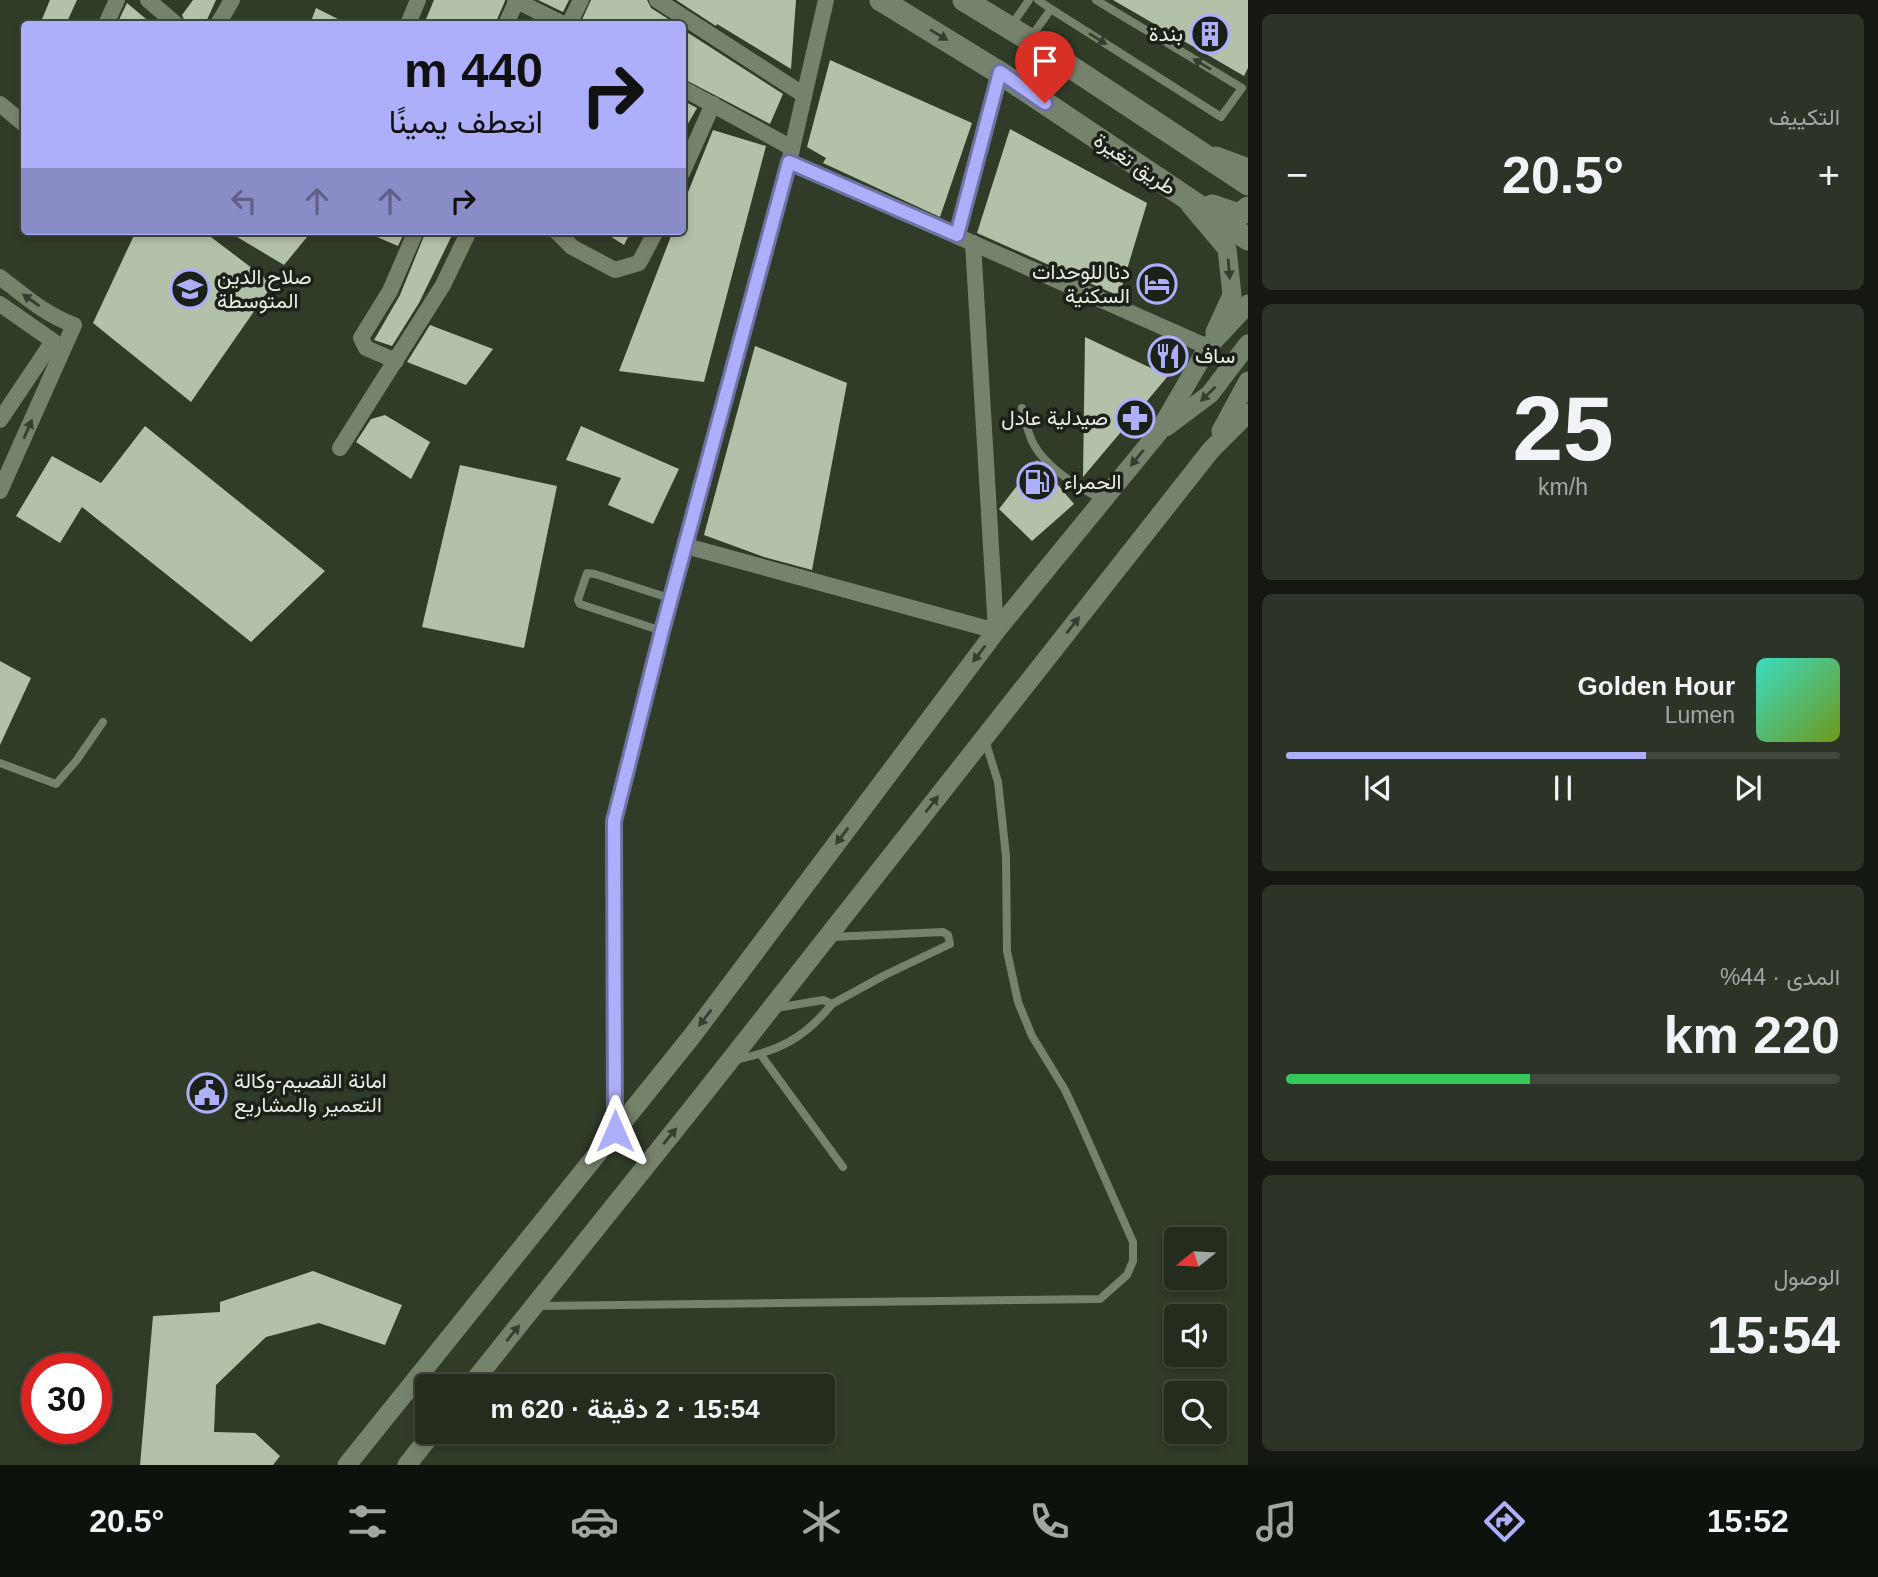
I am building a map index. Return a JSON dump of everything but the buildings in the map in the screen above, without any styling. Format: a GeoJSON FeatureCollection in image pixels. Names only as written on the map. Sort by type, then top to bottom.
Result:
{"type":"FeatureCollection","features":[{"type":"Feature","properties":{"kind":"main road","name":"طريق تغيرة"},"geometry":{"type":"LineString","coordinates":[[881,0],[1000,72],[1248,239]]}},
{"type":"Feature","properties":{"kind":"main road"},"geometry":{"type":"LineString","coordinates":[[970,1],[1248,184]]}},
{"type":"Feature","properties":{"kind":"main road"},"geometry":{"type":"LineString","coordinates":[[1196,149],[1248,195]]}},
{"type":"Feature","properties":{"kind":"main road"},"geometry":{"type":"LineString","coordinates":[[1180,194],[1239,215],[1248,208]]}},
{"type":"Feature","properties":{"kind":"street"},"geometry":{"type":"LineString","coordinates":[[107,21],[117,0]]}},
{"type":"Feature","properties":{"kind":"street"},"geometry":{"type":"LineString","coordinates":[[148,0],[172,21]]}},
{"type":"Feature","properties":{"kind":"street"},"geometry":{"type":"LineString","coordinates":[[220,21],[232,0]]}},
{"type":"Feature","properties":{"kind":"street"},"geometry":{"type":"LineString","coordinates":[[409,21],[418,0]]}},
{"type":"Feature","properties":{"kind":"street"},"geometry":{"type":"LineString","coordinates":[[507,21],[516,0],[557,21]]}},
{"type":"Feature","properties":{"kind":"street"},"geometry":{"type":"LineString","coordinates":[[570,21],[581,0]]}},
{"type":"Feature","properties":{"kind":"street"},"geometry":{"type":"LineString","coordinates":[[657,0],[804,95]]}},
{"type":"Feature","properties":{"kind":"street"},"geometry":{"type":"LineString","coordinates":[[615,1131],[614,821],[662,631],[790,155],[826,0]]}},
{"type":"Feature","properties":{"kind":"street"},"geometry":{"type":"LineString","coordinates":[[957,235],[1000,72]]}},
{"type":"Feature","properties":{"kind":"street"},"geometry":{"type":"LineString","coordinates":[[686,90],[713,104],[790,155],[973,243],[1208,347]]}},
{"type":"Feature","properties":{"kind":"street"},"geometry":{"type":"LineString","coordinates":[[0,104],[21,122]]}},
{"type":"Feature","properties":{"kind":"street"},"geometry":{"type":"LineString","coordinates":[[686,164],[713,104]]}},
{"type":"Feature","properties":{"kind":"street"},"geometry":{"type":"LineString","coordinates":[[1196,149],[1248,168]]}},
{"type":"Feature","properties":{"kind":"street"},"geometry":{"type":"LineString","coordinates":[[347,1465],[692,1036],[996,631],[1157,433],[1208,347],[1232,295],[1227,249],[1180,194]]}},
{"type":"Feature","properties":{"kind":"street"},"geometry":{"type":"LineString","coordinates":[[396,361],[366,348],[361,338],[390,291],[414,235]]}},
{"type":"Feature","properties":{"kind":"street"},"geometry":{"type":"LineString","coordinates":[[340,447],[443,285],[467,235]]}},
{"type":"Feature","properties":{"kind":"street"},"geometry":{"type":"LineString","coordinates":[[560,235],[572,247],[615,270],[639,263],[654,235]]}},
{"type":"Feature","properties":{"kind":"street"},"geometry":{"type":"LineString","coordinates":[[973,243],[996,631]]}},
{"type":"Feature","properties":{"kind":"street"},"geometry":{"type":"LineString","coordinates":[[0,277],[29,299],[74,325],[0,491]]}},
{"type":"Feature","properties":{"kind":"street"},"geometry":{"type":"LineString","coordinates":[[0,304],[53,341],[0,420]]}},
{"type":"Feature","properties":{"kind":"street"},"geometry":{"type":"LineString","coordinates":[[1208,347],[1248,304]]}},
{"type":"Feature","properties":{"kind":"street"},"geometry":{"type":"LineString","coordinates":[[1157,433],[1210,394],[1248,344]]}},
{"type":"Feature","properties":{"kind":"street"},"geometry":{"type":"LineString","coordinates":[[1211,450],[1248,381]]}},
{"type":"Feature","properties":{"kind":"street"},"geometry":{"type":"LineString","coordinates":[[480,1374],[1211,450],[1248,413]]}},
{"type":"Feature","properties":{"kind":"street"},"geometry":{"type":"LineString","coordinates":[[686,546],[996,631]]}},
{"type":"Feature","properties":{"kind":"street"},"geometry":{"type":"LineString","coordinates":[[407,1465],[424,1444]]}},
{"type":"Feature","properties":{"kind":"lane"},"geometry":{"type":"LineString","coordinates":[[1010,27],[1029,0]]}},
{"type":"Feature","properties":{"kind":"lane"},"geometry":{"type":"LineString","coordinates":[[1038,0],[1221,117],[1242,89],[1096,0]]}},
{"type":"Feature","properties":{"kind":"lane"},"geometry":{"type":"LineString","coordinates":[[1030,40],[1051,9]]}},
{"type":"Feature","properties":{"kind":"lane"},"geometry":{"type":"LineString","coordinates":[[1022,408],[1034,445],[1043,457],[1102,501]]}},
{"type":"Feature","properties":{"kind":"lane"},"geometry":{"type":"LineString","coordinates":[[662,631],[580,604],[579,596],[584,576],[587,573],[595,574],[672,599]]}},
{"type":"Feature","properties":{"kind":"lane"},"geometry":{"type":"LineString","coordinates":[[0,763],[56,784],[103,722]]}},
{"type":"Feature","properties":{"kind":"lane"},"geometry":{"type":"LineString","coordinates":[[534,1306],[1100,1299],[1127,1275],[1133,1261],[1133,1242],[1065,1090],[1032,1036],[1018,1002],[1007,951],[1006,856],[998,782],[985,737]]}},
{"type":"Feature","properties":{"kind":"lane"},"geometry":{"type":"LineString","coordinates":[[729,1062],[761,1055],[789,1043],[807,1031],[832,1004],[950,944],[948,935],[943,932],[827,937]]}},
{"type":"Feature","properties":{"kind":"lane"},"geometry":{"type":"LineString","coordinates":[[770,1009],[823,1000],[832,1004]]}},
{"type":"Feature","properties":{"kind":"lane"},"geometry":{"type":"LineString","coordinates":[[761,1055],[843,1167]]}},
{"type":"Feature","properties":{"kind":"place","name":"بندة"},"geometry":{"type":"Point","coordinates":[1210,34]}},
{"type":"Feature","properties":{"kind":"place","name":"دنا للوحدات السكنية"},"geometry":{"type":"Point","coordinates":[1157,284]}},
{"type":"Feature","properties":{"kind":"place","name":"صلاح الدين المتوسطة"},"geometry":{"type":"Point","coordinates":[190,289]}},
{"type":"Feature","properties":{"kind":"place","name":"ساف"},"geometry":{"type":"Point","coordinates":[1168,356]}},
{"type":"Feature","properties":{"kind":"place","name":"صيدلية عادل"},"geometry":{"type":"Point","coordinates":[1135,418]}},
{"type":"Feature","properties":{"kind":"place","name":"الحمراء"},"geometry":{"type":"Point","coordinates":[1037,482]}},
{"type":"Feature","properties":{"kind":"place","name":"امانة القصيم-وكالة التعمير والمشاريع"},"geometry":{"type":"Point","coordinates":[207,1093]}},
{"type":"Feature","properties":{"kind":"route"},"geometry":{"type":"LineString","coordinates":[[615,1131],[614,821],[662,631],[789,162],[957,235],[1000,72],[1045,103]]}}]}
